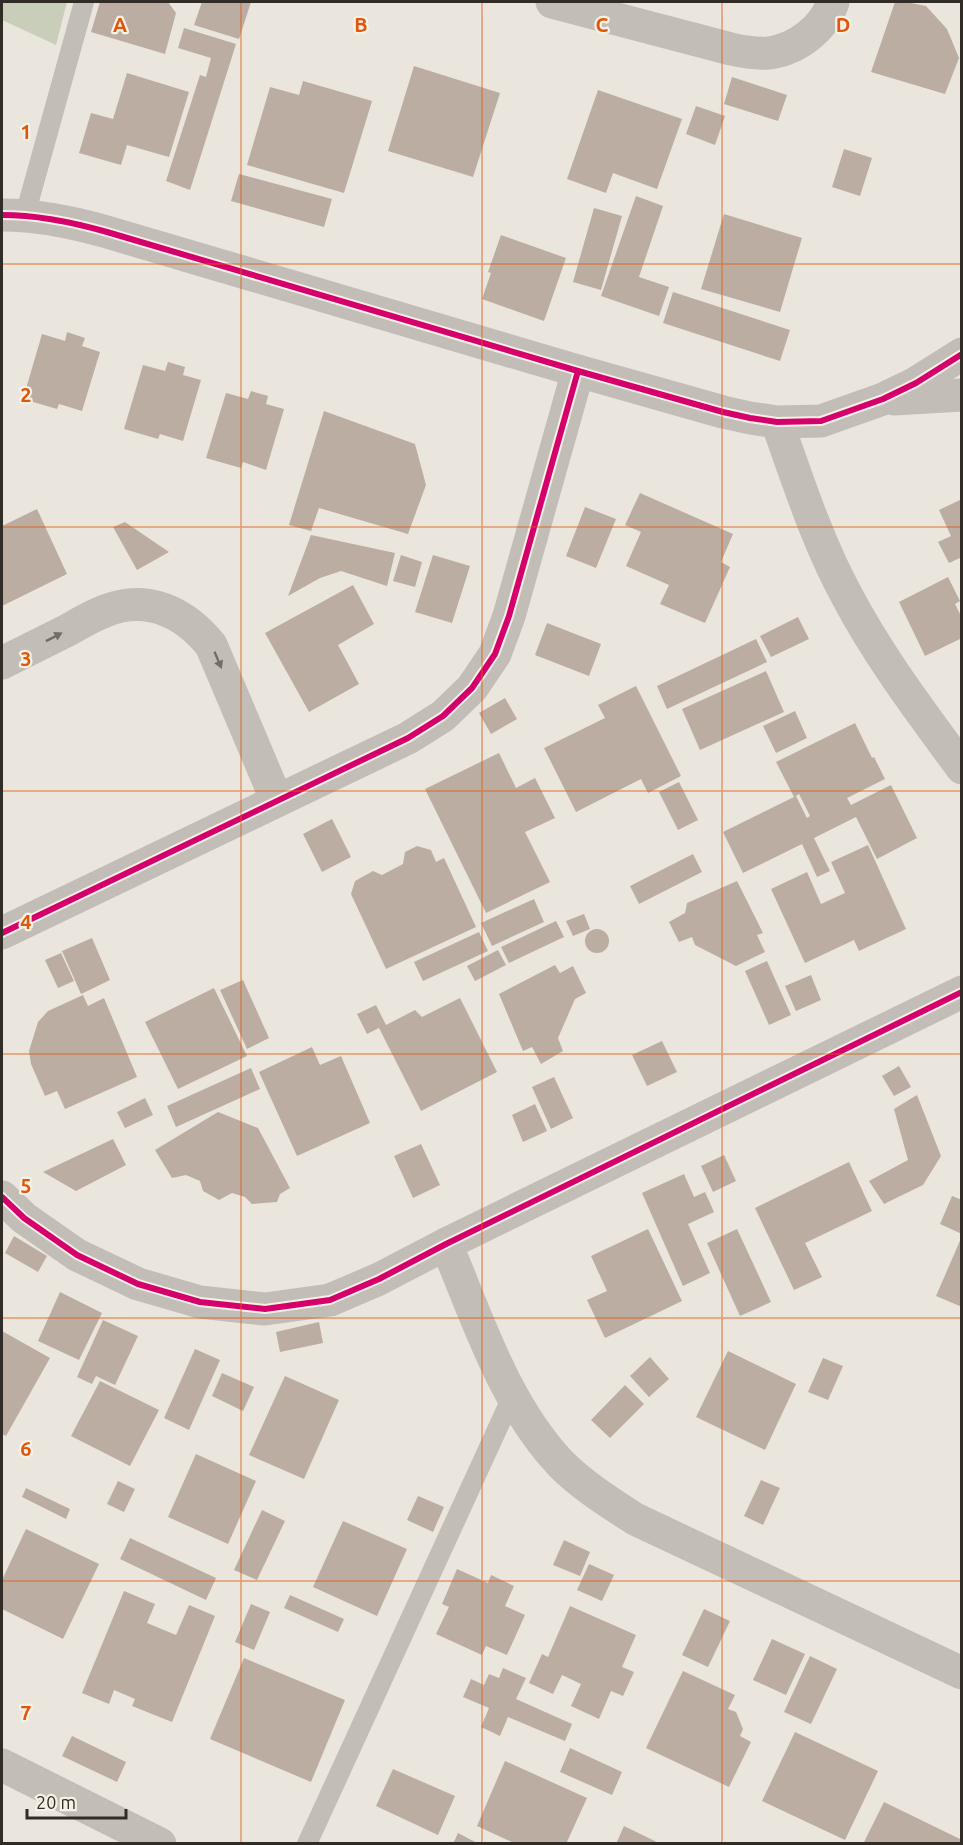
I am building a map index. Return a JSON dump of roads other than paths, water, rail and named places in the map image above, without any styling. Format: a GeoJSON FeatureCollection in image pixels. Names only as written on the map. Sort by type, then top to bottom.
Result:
{"type":"FeatureCollection","features":[{"type":"Feature","properties":{"kind":"street"},"geometry":{"type":"LineString","coordinates":[[552,2],[731,50],[751,53],[789,48],[806,38],[820,25],[833,2]]}},
{"type":"Feature","properties":{"kind":"street"},"geometry":{"type":"LineString","coordinates":[[13,215],[66,221],[107,232],[578,371],[723,412],[777,422],[821,421],[883,399],[916,383],[962,354]]}},
{"type":"Feature","properties":{"kind":"street"},"geometry":{"type":"LineString","coordinates":[[2,933],[408,738],[443,716],[472,688],[495,654],[509,616],[578,371]]}},
{"type":"Feature","properties":{"kind":"street"},"geometry":{"type":"LineString","coordinates":[[883,399],[962,395]]}},
{"type":"Feature","properties":{"kind":"street"},"geometry":{"type":"LineString","coordinates":[[777,422],[818,535],[847,596],[880,654],[962,768]]}},
{"type":"Feature","properties":{"kind":"street"},"geometry":{"type":"LineString","coordinates":[[2,663],[105,610],[124,605],[145,604],[183,617],[198,629],[211,645],[277,801]]}},
{"type":"Feature","properties":{"kind":"street"},"geometry":{"type":"LineString","coordinates":[[2,1197],[24,1218],[77,1255],[138,1284],[200,1302],[265,1309],[330,1300],[379,1279],[446,1244],[962,992]]}},
{"type":"Feature","properties":{"kind":"street"},"geometry":{"type":"LineString","coordinates":[[446,1244],[512,1397],[535,1433],[562,1464],[593,1492],[635,1519],[960,1670]]}},
{"type":"Feature","properties":{"kind":"street"},"geometry":{"type":"LineString","coordinates":[[2,1765],[160,1844]]}},
{"type":"Feature","properties":{"kind":"lane"},"geometry":{"type":"LineString","coordinates":[[13,215],[84,2]]}},
{"type":"Feature","properties":{"kind":"lane"},"geometry":{"type":"LineString","coordinates":[[307,1844],[512,1397]]}}]}
